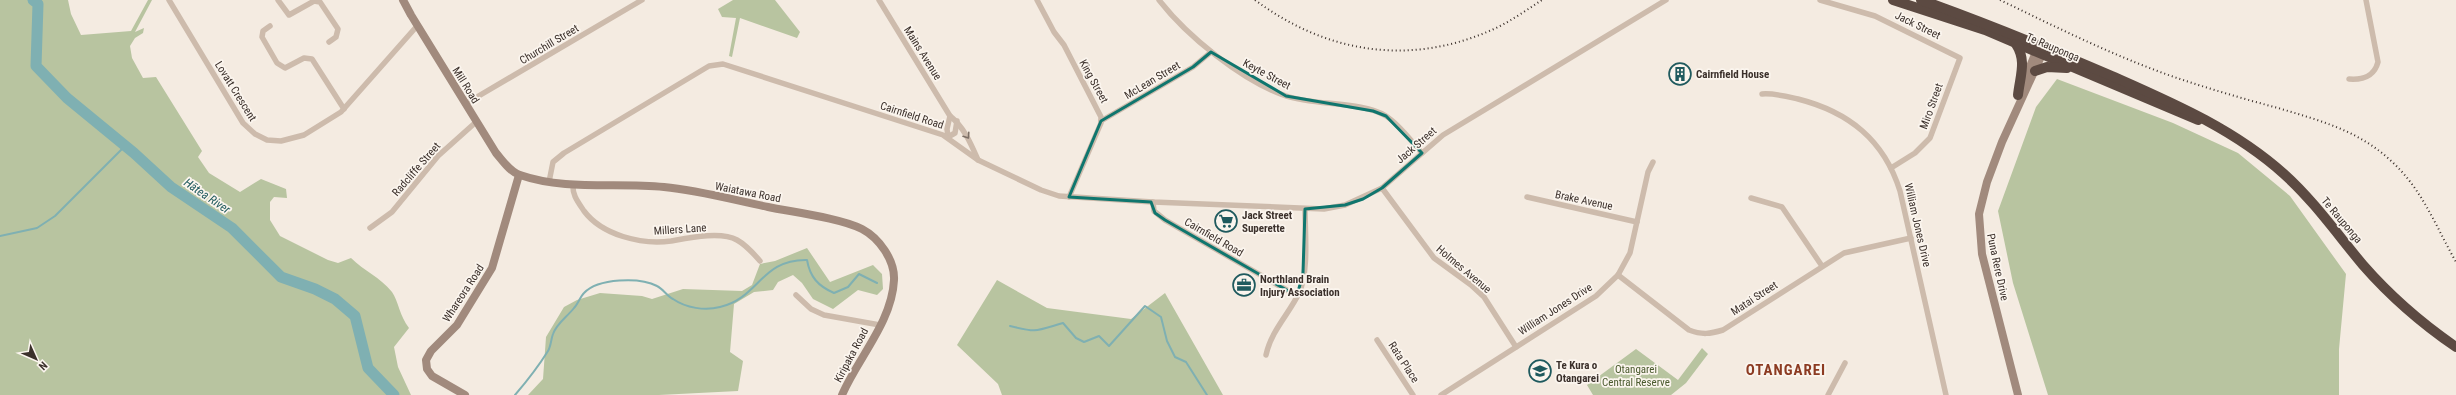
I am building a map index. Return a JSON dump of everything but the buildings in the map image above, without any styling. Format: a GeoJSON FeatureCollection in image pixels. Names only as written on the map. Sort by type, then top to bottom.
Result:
{"type":"FeatureCollection","features":[{"type":"Feature","properties":{"kind":"highway","name":"Te Rauponga"},"geometry":{"type":"LineString","coordinates":[[1893,0],[1947,17],[2016,44],[2041,50],[2191,111],[2202,120],[2240,140],[2283,174],[2310,200],[2364,266],[2398,302],[2434,332],[2456,347]]}},
{"type":"Feature","properties":{"kind":"highway","name":"Te Rauponga"},"geometry":{"type":"LineString","coordinates":[[1921,0],[1990,24],[2076,70],[2184,116],[2202,120]]}},
{"type":"Feature","properties":{"kind":"highway"},"geometry":{"type":"LineString","coordinates":[[2016,44],[2021,52],[2023,63],[2019,98]]}},
{"type":"Feature","properties":{"kind":"highway"},"geometry":{"type":"LineString","coordinates":[[2035,71],[2047,67],[2076,70]]}},
{"type":"Feature","properties":{"kind":"main road","name":"Mill Road"},"geometry":{"type":"LineString","coordinates":[[403,0],[417,26],[476,122],[507,166],[519,175]]}},
{"type":"Feature","properties":{"kind":"main road","name":"Puna Rere Drive"},"geometry":{"type":"LineString","coordinates":[[2019,98],[2024,96],[2035,71],[2041,50]]}},
{"type":"Feature","properties":{"kind":"main road","name":"Puna Rere Drive"},"geometry":{"type":"LineString","coordinates":[[2018,395],[1982,254],[1979,221],[1987,182],[2019,98],[2041,50]]}},
{"type":"Feature","properties":{"kind":"main road","name":"Waiatawa Road"},"geometry":{"type":"LineString","coordinates":[[519,175],[549,182],[572,184],[665,186],[828,219],[861,228],[881,245],[892,268],[894,279],[891,300],[880,325]]}},
{"type":"Feature","properties":{"kind":"main road","name":"Whareora Road"},"geometry":{"type":"LineString","coordinates":[[465,395],[432,376],[427,369],[426,360],[431,351],[457,325],[492,268],[519,175]]}},
{"type":"Feature","properties":{"kind":"main road","name":"Kiripaka Road"},"geometry":{"type":"LineString","coordinates":[[842,395],[880,325]]}},
{"type":"Feature","properties":{"kind":"street","name":"Lovatt Crescent"},"geometry":{"type":"LineString","coordinates":[[169,0],[243,123],[255,134],[271,141],[292,139],[333,118],[344,109],[417,26]]}},
{"type":"Feature","properties":{"kind":"street"},"geometry":{"type":"LineString","coordinates":[[278,0],[290,15],[314,1],[322,5],[338,29],[337,35],[329,42]]}},
{"type":"Feature","properties":{"kind":"street","name":"Churchill Street"},"geometry":{"type":"LineString","coordinates":[[465,104],[642,0]]}},
{"type":"Feature","properties":{"kind":"street","name":"Mains Avenue"},"geometry":{"type":"LineString","coordinates":[[879,0],[950,116],[957,121],[971,143],[978,160]]}},
{"type":"Feature","properties":{"kind":"street","name":"King Street"},"geometry":{"type":"LineString","coordinates":[[1038,0],[1098,108],[1101,121],[1069,198]]}},
{"type":"Feature","properties":{"kind":"street","name":"Keyte Street"},"geometry":{"type":"LineString","coordinates":[[1159,0],[1187,32],[1211,52],[1235,68],[1286,96],[1373,111],[1386,116],[1422,153]]}},
{"type":"Feature","properties":{"kind":"street","name":"Jack Street"},"geometry":{"type":"LineString","coordinates":[[1153,202],[1305,209],[1345,205],[1382,188],[1443,135],[1480,111],[1666,0]]}},
{"type":"Feature","properties":{"kind":"street","name":"Jack Street"},"geometry":{"type":"LineString","coordinates":[[1820,0],[1875,16],[1960,58]]}},
{"type":"Feature","properties":{"kind":"street"},"geometry":{"type":"LineString","coordinates":[[2349,79],[2366,78],[2374,71],[2378,62],[2366,0]]}},
{"type":"Feature","properties":{"kind":"street"},"geometry":{"type":"LineString","coordinates":[[270,26],[263,31],[262,37],[277,63],[285,68],[304,58],[312,59],[344,109]]}},
{"type":"Feature","properties":{"kind":"street","name":"McLean Street"},"geometry":{"type":"LineString","coordinates":[[1101,121],[1193,67],[1211,52]]}},
{"type":"Feature","properties":{"kind":"street","name":"Miro Street"},"geometry":{"type":"LineString","coordinates":[[1891,168],[1915,153],[1930,138],[1960,58]]}},
{"type":"Feature","properties":{"kind":"street","name":"Cairnfield Road"},"geometry":{"type":"LineString","coordinates":[[549,182],[552,164],[559,156],[703,70],[718,64],[761,75],[948,138],[978,160],[1041,190],[1069,198],[1153,202],[1154,211],[1160,217],[1297,296]]}},
{"type":"Feature","properties":{"kind":"street","name":"William Jones Drive"},"geometry":{"type":"LineString","coordinates":[[1762,94],[1773,93],[1834,110],[1859,127],[1871,139],[1891,168],[1900,191],[1946,395]]}},
{"type":"Feature","properties":{"kind":"street"},"geometry":{"type":"LineString","coordinates":[[950,116],[947,129],[948,138],[955,133],[957,121]]}},
{"type":"Feature","properties":{"kind":"street","name":"Radcliffe Street"},"geometry":{"type":"LineString","coordinates":[[370,228],[392,212],[438,156],[476,122]]}},
{"type":"Feature","properties":{"kind":"street","name":"William Jones Drive"},"geometry":{"type":"LineString","coordinates":[[1441,395],[1596,296],[1618,275],[1630,253],[1648,172],[1653,162]]}},
{"type":"Feature","properties":{"kind":"street","name":"Millers Lane"},"geometry":{"type":"LineString","coordinates":[[572,184],[574,196],[588,216],[602,228],[623,237],[669,241],[690,237],[737,240],[760,261]]}},
{"type":"Feature","properties":{"kind":"street","name":"Holmes Avenue"},"geometry":{"type":"LineString","coordinates":[[1382,188],[1434,258],[1471,285],[1484,297],[1516,347]]}},
{"type":"Feature","properties":{"kind":"street","name":"Brake Avenue"},"geometry":{"type":"LineString","coordinates":[[1527,197],[1637,222]]}},
{"type":"Feature","properties":{"kind":"street"},"geometry":{"type":"LineString","coordinates":[[1751,198],[1782,207],[1822,266]]}},
{"type":"Feature","properties":{"kind":"street"},"geometry":{"type":"LineString","coordinates":[[1266,355],[1268,344],[1297,296],[1303,273],[1305,209]]}},
{"type":"Feature","properties":{"kind":"street","name":"Matai Street"},"geometry":{"type":"LineString","coordinates":[[1618,275],[1689,330],[1701,334],[1710,334],[1723,330],[1844,253],[1911,238]]}},
{"type":"Feature","properties":{"kind":"street"},"geometry":{"type":"LineString","coordinates":[[796,295],[811,309],[824,315],[880,325]]}},
{"type":"Feature","properties":{"kind":"street","name":"Rata Place"},"geometry":{"type":"LineString","coordinates":[[1377,340],[1413,395]]}},
{"type":"Feature","properties":{"kind":"street"},"geometry":{"type":"LineString","coordinates":[[1828,395],[1845,363]]}},
{"type":"Feature","properties":{"kind":"highlighted area"},"geometry":{"type":"Polygon","coordinates":[[[1211,52],[1286,96],[1373,111],[1386,116],[1422,153],[1382,188],[1363,199],[1345,205],[1305,209],[1303,273],[1297,296],[1165,220],[1155,213],[1151,202],[1069,197],[1101,121],[1193,67],[1211,52]]]}},
{"type":"Feature","properties":{"kind":"green space"},"geometry":{"type":"Polygon","coordinates":[[[0,0],[68,0],[71,14],[81,35],[131,31],[148,0],[152,0],[135,32],[144,28],[143,33],[135,38],[130,46],[132,58],[143,78],[156,77],[202,151],[198,157],[209,173],[240,192],[261,179],[286,189],[287,198],[274,197],[270,202],[270,220],[280,236],[328,260],[338,263],[351,258],[382,282],[392,292],[403,319],[409,328],[394,347],[398,367],[411,395],[0,395],[0,0]]]}},
{"type":"Feature","properties":{"kind":"green space"},"geometry":{"type":"Polygon","coordinates":[[[733,0],[775,0],[800,32],[797,38],[740,18],[732,57],[729,56],[736,18],[722,17],[718,9],[733,0]]]}},
{"type":"Feature","properties":{"kind":"green space"},"geometry":{"type":"Polygon","coordinates":[[[2057,79],[2173,123],[2238,153],[2290,196],[2346,274],[2339,349],[2339,395],[2048,395],[2013,283],[1998,211],[2036,107],[2057,79]]]}},
{"type":"Feature","properties":{"kind":"green space"},"geometry":{"type":"Polygon","coordinates":[[[807,248],[830,282],[873,265],[882,274],[883,289],[877,295],[858,290],[833,309],[813,299],[802,283],[793,275],[778,282],[773,290],[754,292],[734,304],[730,352],[743,361],[738,391],[659,395],[528,395],[543,379],[546,337],[564,307],[577,300],[600,293],[642,296],[652,299],[683,289],[742,291],[752,285],[760,264],[775,261],[807,248]]]}},
{"type":"Feature","properties":{"kind":"green space"},"geometry":{"type":"Polygon","coordinates":[[[997,280],[1047,308],[1131,319],[1165,293],[1223,395],[1002,395],[998,384],[957,345],[997,280]]]}},
{"type":"Feature","properties":{"kind":"green space","name":"Otangarei Central Reserve"},"geometry":{"type":"Polygon","coordinates":[[[1702,348],[1708,354],[1686,383],[1671,395],[1593,395],[1587,385],[1636,349],[1678,380],[1702,348]]]}},
{"type":"Feature","properties":{"kind":"waterway","name":"Hātea River"},"geometry":{"type":"LineString","coordinates":[[33,0],[38,4],[36,66],[67,98],[134,153],[171,187],[232,228],[281,277],[315,289],[335,299],[355,316],[368,368],[394,395]]}},
{"type":"Feature","properties":{"kind":"waterway"},"geometry":{"type":"LineString","coordinates":[[0,236],[37,228],[55,216],[125,146]]}},
{"type":"Feature","properties":{"kind":"waterway"},"geometry":{"type":"LineString","coordinates":[[515,395],[548,351],[553,334],[557,327],[575,306],[581,296],[590,288],[599,284],[619,280],[650,283],[659,287],[671,298],[684,305],[708,309],[720,307],[744,296],[770,272],[779,266],[792,261],[807,260],[810,271],[819,284],[834,293],[848,287],[859,274],[877,283]]}},
{"type":"Feature","properties":{"kind":"waterway"},"geometry":{"type":"LineString","coordinates":[[1010,326],[1026,330],[1037,330],[1063,323],[1076,338],[1084,342],[1099,336],[1109,346],[1145,306],[1161,317],[1167,341],[1175,357],[1186,362],[1207,395]]}},
{"type":"Feature","properties":{"kind":"railway"},"geometry":{"type":"LineString","coordinates":[[1255,0],[1282,18],[1309,32],[1338,42],[1367,48],[1396,51],[1426,49],[1457,43],[1494,29],[1542,0]]}},
{"type":"Feature","properties":{"kind":"railway"},"geometry":{"type":"LineString","coordinates":[[2000,0],[2087,42],[2154,70],[2322,122],[2364,140],[2389,159],[2410,182],[2427,208],[2456,262]]}},
{"type":"Feature","properties":{"kind":"place","name":"Cairnfield House"},"geometry":{"type":"Point","coordinates":[1680,74]}},
{"type":"Feature","properties":{"kind":"place","name":"Jack Street Superette"},"geometry":{"type":"Point","coordinates":[1226,221]}},
{"type":"Feature","properties":{"kind":"place","name":"Northland Brain Injury Association"},"geometry":{"type":"Point","coordinates":[1244,285]}},
{"type":"Feature","properties":{"kind":"place","name":"Te Kura o Otangarei"},"geometry":{"type":"Point","coordinates":[1540,371]}},
{"type":"Feature","properties":{"kind":"district","name":"OTANGAREI"},"geometry":{"type":"Point","coordinates":[1786,370]}}]}
